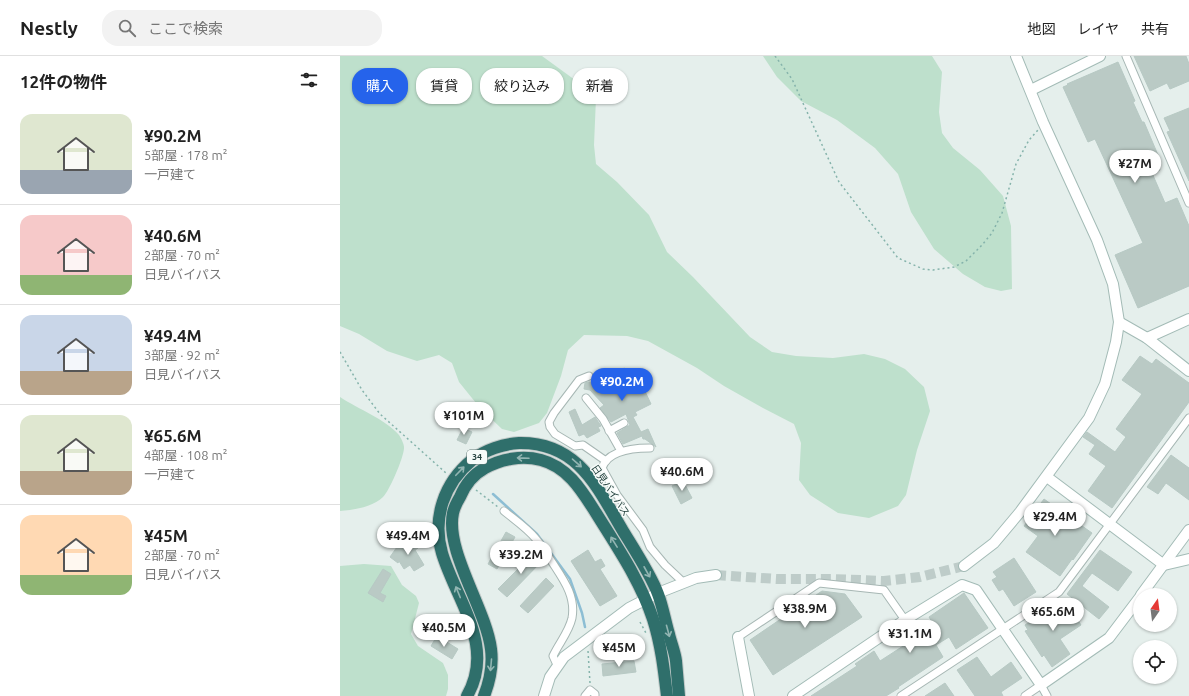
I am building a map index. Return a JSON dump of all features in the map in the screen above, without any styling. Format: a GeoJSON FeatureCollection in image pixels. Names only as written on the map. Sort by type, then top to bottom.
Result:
{"type":"FeatureCollection","features":[{"type":"Feature","properties":{"kind":"highway","name":"日見バイパス"},"geometry":{"type":"LineString","coordinates":[[467,696],[477,667],[477,647],[472,626],[442,552],[438,527],[442,501],[453,479],[473,459],[489,450],[507,444],[526,443],[542,445],[557,450],[568,456],[578,463],[594,483],[658,593],[676,660],[679,696]]}},
{"type":"Feature","properties":{"kind":"highway","name":"34"},"geometry":{"type":"LineString","coordinates":[[484,696],[491,671],[491,648],[485,625],[457,551],[452,527],[453,513],[460,496],[468,483],[479,472],[492,464],[517,458],[540,460],[552,464],[576,482],[621,553],[637,580],[653,619],[663,661],[667,696]]}},
{"type":"Feature","properties":{"kind":"street"},"geometry":{"type":"LineString","coordinates":[[964,566],[994,544],[1047,477],[1089,418],[1105,384],[1113,355],[1119,322],[1113,284],[1097,240],[1043,122],[1016,56]]}},
{"type":"Feature","properties":{"kind":"street"},"geometry":{"type":"LineString","coordinates":[[1030,90],[1100,56]]}},
{"type":"Feature","properties":{"kind":"street"},"geometry":{"type":"LineString","coordinates":[[1126,56],[1189,203]]}},
{"type":"Feature","properties":{"kind":"street"},"geometry":{"type":"LineString","coordinates":[[1147,338],[1189,319]]}},
{"type":"Feature","properties":{"kind":"street"},"geometry":{"type":"LineString","coordinates":[[1119,322],[1147,338],[1189,371]]}},
{"type":"Feature","properties":{"kind":"street"},"geometry":{"type":"LineString","coordinates":[[589,376],[579,380],[554,413],[550,422],[550,427],[555,434],[575,446],[583,445],[606,461]]}},
{"type":"Feature","properties":{"kind":"street"},"geometry":{"type":"LineString","coordinates":[[586,398],[603,419],[621,451]]}},
{"type":"Feature","properties":{"kind":"street"},"geometry":{"type":"LineString","coordinates":[[901,696],[1059,592],[1189,418]]}},
{"type":"Feature","properties":{"kind":"street"},"geometry":{"type":"LineString","coordinates":[[609,431],[624,423]]}},
{"type":"Feature","properties":{"kind":"street"},"geometry":{"type":"LineString","coordinates":[[650,448],[637,448],[621,451],[611,456],[602,468],[617,495],[643,530],[650,548],[665,565],[684,582]]}},
{"type":"Feature","properties":{"kind":"street"},"geometry":{"type":"LineString","coordinates":[[1047,477],[1164,565],[1189,560]]}},
{"type":"Feature","properties":{"kind":"street"},"geometry":{"type":"LineString","coordinates":[[504,511],[537,539],[568,587],[573,604],[572,618],[567,633],[553,656],[558,667]]}},
{"type":"Feature","properties":{"kind":"street"},"geometry":{"type":"LineString","coordinates":[[1147,588],[1189,530]]}},
{"type":"Feature","properties":{"kind":"street"},"geometry":{"type":"LineString","coordinates":[[544,696],[550,677],[564,658],[629,608],[684,582],[696,578],[716,575]]}},
{"type":"Feature","properties":{"kind":"street"},"geometry":{"type":"LineString","coordinates":[[749,696],[738,637],[819,583],[884,590],[905,620]]}},
{"type":"Feature","properties":{"kind":"street"},"geometry":{"type":"LineString","coordinates":[[794,696],[905,620],[962,585],[976,590],[1003,628],[1047,696]]}},
{"type":"Feature","properties":{"kind":"street"},"geometry":{"type":"LineString","coordinates":[[1025,696],[1109,638],[1133,606]]}},
{"type":"Feature","properties":{"kind":"street"},"geometry":{"type":"LineString","coordinates":[[585,696],[593,693]]}},
{"type":"Feature","properties":{"kind":"path"},"geometry":{"type":"LineString","coordinates":[[775,56],[792,79],[839,182],[898,258],[923,269],[933,270],[954,267],[966,261],[982,245],[992,232],[1002,213],[1016,164],[1029,140],[1037,130]]}},
{"type":"Feature","properties":{"kind":"path"},"geometry":{"type":"LineString","coordinates":[[340,352],[362,390],[380,414],[453,479]]}},
{"type":"Feature","properties":{"kind":"path"},"geometry":{"type":"LineString","coordinates":[[479,484],[474,489],[504,511]]}},
{"type":"Feature","properties":{"kind":"path"},"geometry":{"type":"LineString","coordinates":[[587,639],[593,693]]}},
{"type":"Feature","properties":{"kind":"green space"},"geometry":{"type":"Polygon","coordinates":[[[340,56],[542,56],[558,68],[480,68],[480,104],[564,104],[564,72],[572,78],[572,104],[596,104],[594,145],[596,164],[617,182],[649,215],[667,252],[750,337],[772,352],[796,356],[833,358],[864,354],[885,359],[905,369],[924,387],[930,411],[917,450],[906,495],[898,506],[869,518],[838,513],[810,495],[799,480],[801,443],[794,424],[724,386],[697,368],[648,341],[627,336],[584,335],[568,350],[561,376],[547,413],[539,423],[514,432],[502,429],[480,408],[459,382],[452,363],[439,355],[417,361],[387,351],[359,334],[340,326],[340,56]]]}},
{"type":"Feature","properties":{"kind":"green space"},"geometry":{"type":"Polygon","coordinates":[[[763,56],[932,56],[942,72],[939,112],[942,133],[953,148],[980,170],[1003,196],[1011,226],[1012,289],[1001,291],[985,287],[963,274],[934,249],[911,212],[898,174],[875,148],[837,120],[801,101],[777,77],[763,56]]]}},
{"type":"Feature","properties":{"kind":"green space"},"geometry":{"type":"Polygon","coordinates":[[[340,397],[379,419],[393,429],[400,436],[404,451],[396,473],[386,494],[383,497],[369,506],[340,511],[340,397]]]}},
{"type":"Feature","properties":{"kind":"green space"},"geometry":{"type":"Polygon","coordinates":[[[364,564],[391,566],[402,585],[416,596],[419,603],[411,634],[418,646],[443,663],[448,675],[448,689],[446,696],[340,696],[340,566],[364,564]]]}},
{"type":"Feature","properties":{"kind":"building"},"geometry":{"type":"Polygon","coordinates":[[[1134,56],[1186,56],[1189,64],[1189,81],[1170,89],[1167,83],[1150,91],[1134,56]]]}},
{"type":"Feature","properties":{"kind":"building"},"geometry":{"type":"Polygon","coordinates":[[[1118,62],[1135,101],[1133,102],[1142,122],[1144,122],[1158,155],[1154,157],[1160,170],[1152,173],[1165,203],[1177,198],[1189,226],[1189,286],[1138,308],[1115,255],[1143,243],[1095,139],[1088,142],[1063,87],[1118,62]]]}},
{"type":"Feature","properties":{"kind":"building"},"geometry":{"type":"Polygon","coordinates":[[[1189,108],[1189,181],[1167,132],[1170,131],[1164,118],[1189,108]]]}},
{"type":"Feature","properties":{"kind":"building"},"geometry":{"type":"Polygon","coordinates":[[[1140,356],[1152,364],[1156,359],[1189,383],[1189,402],[1112,508],[1088,491],[1106,466],[1089,454],[1095,445],[1083,437],[1087,432],[1115,452],[1126,437],[1116,429],[1142,394],[1122,380],[1140,356]]]}},
{"type":"Feature","properties":{"kind":"building"},"geometry":{"type":"Polygon","coordinates":[[[624,368],[632,373],[641,383],[651,404],[635,412],[637,415],[633,417],[641,432],[648,429],[656,447],[643,439],[642,436],[623,444],[617,433],[630,425],[626,414],[611,422],[600,408],[604,405],[590,390],[584,389],[585,383],[593,382],[605,374],[606,376],[608,374],[611,379],[624,368]]]}},
{"type":"Feature","properties":{"kind":"building"},"geometry":{"type":"Polygon","coordinates":[[[575,409],[582,425],[595,417],[601,426],[598,427],[600,431],[587,438],[584,434],[579,436],[569,412],[575,409]]]}},
{"type":"Feature","properties":{"kind":"building"},"geometry":{"type":"Polygon","coordinates":[[[463,428],[472,432],[466,444],[457,440],[463,428]]]}},
{"type":"Feature","properties":{"kind":"building"},"geometry":{"type":"Polygon","coordinates":[[[1171,455],[1189,468],[1189,500],[1166,483],[1158,494],[1147,487],[1171,455]]]}},
{"type":"Feature","properties":{"kind":"building"},"geometry":{"type":"Polygon","coordinates":[[[683,481],[692,498],[681,504],[672,486],[683,481]]]}},
{"type":"Feature","properties":{"kind":"building"},"geometry":{"type":"Polygon","coordinates":[[[1044,499],[1092,533],[1060,576],[1026,552],[1038,536],[1024,526],[1044,499]]]}},
{"type":"Feature","properties":{"kind":"building"},"geometry":{"type":"Polygon","coordinates":[[[506,532],[515,537],[497,569],[488,564],[506,532]]]}},
{"type":"Feature","properties":{"kind":"building"},"geometry":{"type":"Polygon","coordinates":[[[414,540],[418,548],[415,550],[424,565],[414,571],[410,565],[404,569],[399,561],[398,563],[390,557],[397,547],[405,542],[407,545],[414,540]]]}},
{"type":"Feature","properties":{"kind":"building"},"geometry":{"type":"Polygon","coordinates":[[[588,550],[595,562],[601,559],[605,566],[600,569],[617,596],[600,606],[571,561],[588,550]]]}},
{"type":"Feature","properties":{"kind":"building"},"geometry":{"type":"Polygon","coordinates":[[[1100,550],[1132,572],[1118,591],[1092,573],[1082,586],[1109,607],[1099,619],[1067,594],[1100,550]]]}},
{"type":"Feature","properties":{"kind":"building"},"geometry":{"type":"Polygon","coordinates":[[[535,552],[543,560],[507,597],[498,589],[535,552]]]}},
{"type":"Feature","properties":{"kind":"building"},"geometry":{"type":"Polygon","coordinates":[[[1014,558],[1036,592],[1014,606],[1003,589],[999,591],[992,580],[997,577],[993,572],[1014,558]]]}},
{"type":"Feature","properties":{"kind":"building"},"geometry":{"type":"Polygon","coordinates":[[[383,569],[391,574],[380,593],[386,596],[383,602],[368,593],[383,569]]]}},
{"type":"Feature","properties":{"kind":"building"},"geometry":{"type":"Polygon","coordinates":[[[546,578],[554,586],[528,613],[520,606],[546,578]]]}},
{"type":"Feature","properties":{"kind":"building"},"geometry":{"type":"Polygon","coordinates":[[[822,591],[845,594],[862,617],[773,675],[750,640],[822,591]]]}},
{"type":"Feature","properties":{"kind":"building"},"geometry":{"type":"Polygon","coordinates":[[[964,593],[988,628],[956,649],[949,637],[936,645],[943,657],[898,687],[899,688],[886,696],[811,696],[857,666],[855,664],[874,651],[880,661],[931,628],[934,625],[929,617],[964,593]]]}},
{"type":"Feature","properties":{"kind":"building"},"geometry":{"type":"Polygon","coordinates":[[[1064,599],[1081,625],[1060,639],[1070,654],[1052,667],[1044,655],[1042,657],[1025,631],[1028,630],[1025,625],[1064,599]]]}},
{"type":"Feature","properties":{"kind":"building"},"geometry":{"type":"Polygon","coordinates":[[[437,636],[458,649],[452,659],[431,646],[437,636]]]}},
{"type":"Feature","properties":{"kind":"building"},"geometry":{"type":"Polygon","coordinates":[[[977,657],[991,677],[1011,662],[1022,678],[1001,692],[1003,696],[975,696],[957,670],[977,657]]]}},
{"type":"Feature","properties":{"kind":"building"},"geometry":{"type":"Polygon","coordinates":[[[634,661],[636,672],[603,676],[602,664],[634,661]]]}},
{"type":"Feature","properties":{"kind":"building"},"geometry":{"type":"Polygon","coordinates":[[[945,683],[954,696],[925,696],[945,683]]]}},
{"type":"Feature","properties":{"kind":"waterway"},"geometry":{"type":"LineString","coordinates":[[493,494],[537,534],[570,579],[582,613],[585,627]]}},
{"type":"Feature","properties":{"kind":"tunnel"},"geometry":{"type":"LineString","coordinates":[[716,575],[777,579],[884,581],[920,577],[964,566]]}}]}
